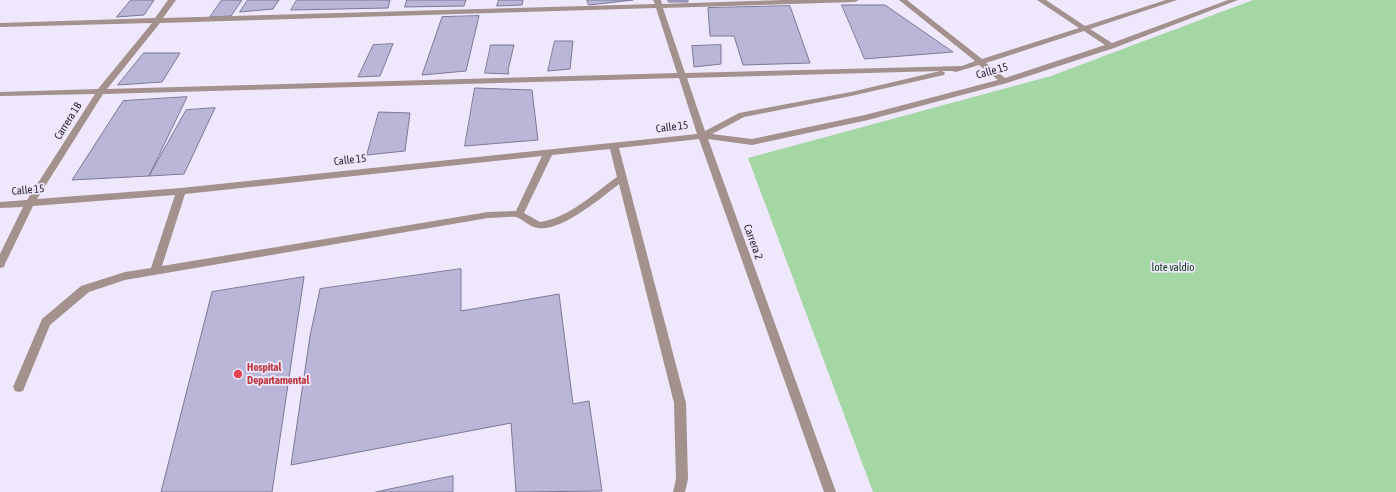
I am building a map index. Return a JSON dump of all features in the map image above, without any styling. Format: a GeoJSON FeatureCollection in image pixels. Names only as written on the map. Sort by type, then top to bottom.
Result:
{"type":"FeatureCollection","features":[{"type":"Feature","properties":{"kind":"street","name":"Carrera 1B"},"geometry":{"type":"LineString","coordinates":[[0,264],[30,202],[100,92],[172,0]]}},
{"type":"Feature","properties":{"kind":"street"},"geometry":{"type":"LineString","coordinates":[[0,25],[157,21],[658,3],[855,0]]}},
{"type":"Feature","properties":{"kind":"street"},"geometry":{"type":"LineString","coordinates":[[903,0],[1004,81]]}},
{"type":"Feature","properties":{"kind":"street"},"geometry":{"type":"LineString","coordinates":[[1041,0],[1111,46]]}},
{"type":"Feature","properties":{"kind":"street","name":"Calle 15"},"geometry":{"type":"LineString","coordinates":[[702,136],[742,115],[850,94],[982,63],[1173,0]]}},
{"type":"Feature","properties":{"kind":"street"},"geometry":{"type":"LineString","coordinates":[[1215,0],[1223,4]]}},
{"type":"Feature","properties":{"kind":"street","name":"Calle 15"},"geometry":{"type":"LineString","coordinates":[[0,205],[181,191],[702,136],[752,142],[865,118],[1004,81],[1111,46],[1234,0]]}},
{"type":"Feature","properties":{"kind":"street","name":"Carrera 2"},"geometry":{"type":"LineString","coordinates":[[658,3],[702,136],[830,492]]}},
{"type":"Feature","properties":{"kind":"street"},"geometry":{"type":"LineString","coordinates":[[0,94],[962,68]]}},
{"type":"Feature","properties":{"kind":"street"},"geometry":{"type":"LineString","coordinates":[[614,146],[680,403],[682,479],[679,492]]}},
{"type":"Feature","properties":{"kind":"street"},"geometry":{"type":"LineString","coordinates":[[519,214],[549,151]]}},
{"type":"Feature","properties":{"kind":"street"},"geometry":{"type":"LineString","coordinates":[[19,387],[46,322],[85,289],[125,276],[488,216],[519,214],[529,222],[541,225],[553,223],[622,178]]}},
{"type":"Feature","properties":{"kind":"street"},"geometry":{"type":"LineString","coordinates":[[155,272],[181,191]]}},
{"type":"Feature","properties":{"kind":"green space","name":"lote valdio"},"geometry":{"type":"Polygon","coordinates":[[[1253,0],[1396,0],[1396,492],[873,492],[748,158],[1051,76],[1253,0]]]}},
{"type":"Feature","properties":{"kind":"building"},"geometry":{"type":"Polygon","coordinates":[[[131,0],[154,0],[144,15],[117,17],[131,0]]]}},
{"type":"Feature","properties":{"kind":"building"},"geometry":{"type":"Polygon","coordinates":[[[222,0],[242,0],[231,16],[210,17],[222,0]]]}},
{"type":"Feature","properties":{"kind":"building"},"geometry":{"type":"Polygon","coordinates":[[[248,0],[279,0],[273,9],[240,12],[248,0]]]}},
{"type":"Feature","properties":{"kind":"building"},"geometry":{"type":"Polygon","coordinates":[[[297,0],[390,0],[388,8],[291,10],[297,0]]]}},
{"type":"Feature","properties":{"kind":"building"},"geometry":{"type":"Polygon","coordinates":[[[407,0],[466,0],[464,6],[405,7],[407,0]]]}},
{"type":"Feature","properties":{"kind":"building"},"geometry":{"type":"Polygon","coordinates":[[[499,0],[523,0],[522,5],[497,6],[499,0]]]}},
{"type":"Feature","properties":{"kind":"building"},"geometry":{"type":"Polygon","coordinates":[[[587,0],[633,0],[589,5],[587,0]]]}},
{"type":"Feature","properties":{"kind":"building"},"geometry":{"type":"Polygon","coordinates":[[[668,0],[688,0],[688,2],[669,2],[668,0]]]}},
{"type":"Feature","properties":{"kind":"building"},"geometry":{"type":"Polygon","coordinates":[[[842,5],[885,5],[953,52],[865,59],[842,5]]]}},
{"type":"Feature","properties":{"kind":"building"},"geometry":{"type":"Polygon","coordinates":[[[790,6],[810,63],[743,65],[734,36],[710,36],[708,8],[790,6]]]}},
{"type":"Feature","properties":{"kind":"building"},"geometry":{"type":"Polygon","coordinates":[[[479,16],[466,71],[422,75],[442,17],[479,16]]]}},
{"type":"Feature","properties":{"kind":"building"},"geometry":{"type":"Polygon","coordinates":[[[555,41],[573,41],[570,69],[548,71],[555,41]]]}},
{"type":"Feature","properties":{"kind":"building"},"geometry":{"type":"Polygon","coordinates":[[[393,44],[380,76],[358,77],[373,45],[393,44]]]}},
{"type":"Feature","properties":{"kind":"building"},"geometry":{"type":"Polygon","coordinates":[[[491,45],[514,45],[508,70],[509,74],[485,73],[491,45]]]}},
{"type":"Feature","properties":{"kind":"building"},"geometry":{"type":"Polygon","coordinates":[[[721,45],[721,64],[694,67],[692,46],[721,45]]]}},
{"type":"Feature","properties":{"kind":"building"},"geometry":{"type":"Polygon","coordinates":[[[144,53],[180,53],[162,82],[118,85],[144,53]]]}},
{"type":"Feature","properties":{"kind":"building"},"geometry":{"type":"Polygon","coordinates":[[[475,88],[532,90],[538,140],[465,146],[475,88]]]}},
{"type":"Feature","properties":{"kind":"building"},"geometry":{"type":"Polygon","coordinates":[[[187,97],[149,176],[72,180],[123,101],[187,97]]]}},
{"type":"Feature","properties":{"kind":"building"},"geometry":{"type":"Polygon","coordinates":[[[215,108],[184,174],[149,176],[186,110],[215,108]]]}},
{"type":"Feature","properties":{"kind":"building"},"geometry":{"type":"Polygon","coordinates":[[[379,112],[410,113],[405,151],[367,155],[379,112]]]}},
{"type":"Feature","properties":{"kind":"building"},"geometry":{"type":"Polygon","coordinates":[[[461,269],[461,311],[559,294],[573,404],[589,401],[602,491],[516,492],[511,423],[291,465],[310,336],[320,289],[461,269]]]}},
{"type":"Feature","properties":{"kind":"building"},"geometry":{"type":"Polygon","coordinates":[[[304,277],[272,492],[161,492],[212,292],[304,277]]]}},
{"type":"Feature","properties":{"kind":"building"},"geometry":{"type":"Polygon","coordinates":[[[453,476],[453,492],[376,492],[453,476]]]}},
{"type":"Feature","properties":{"kind":"place","name":"Hospital Departamental"},"geometry":{"type":"Point","coordinates":[238,374]}}]}
